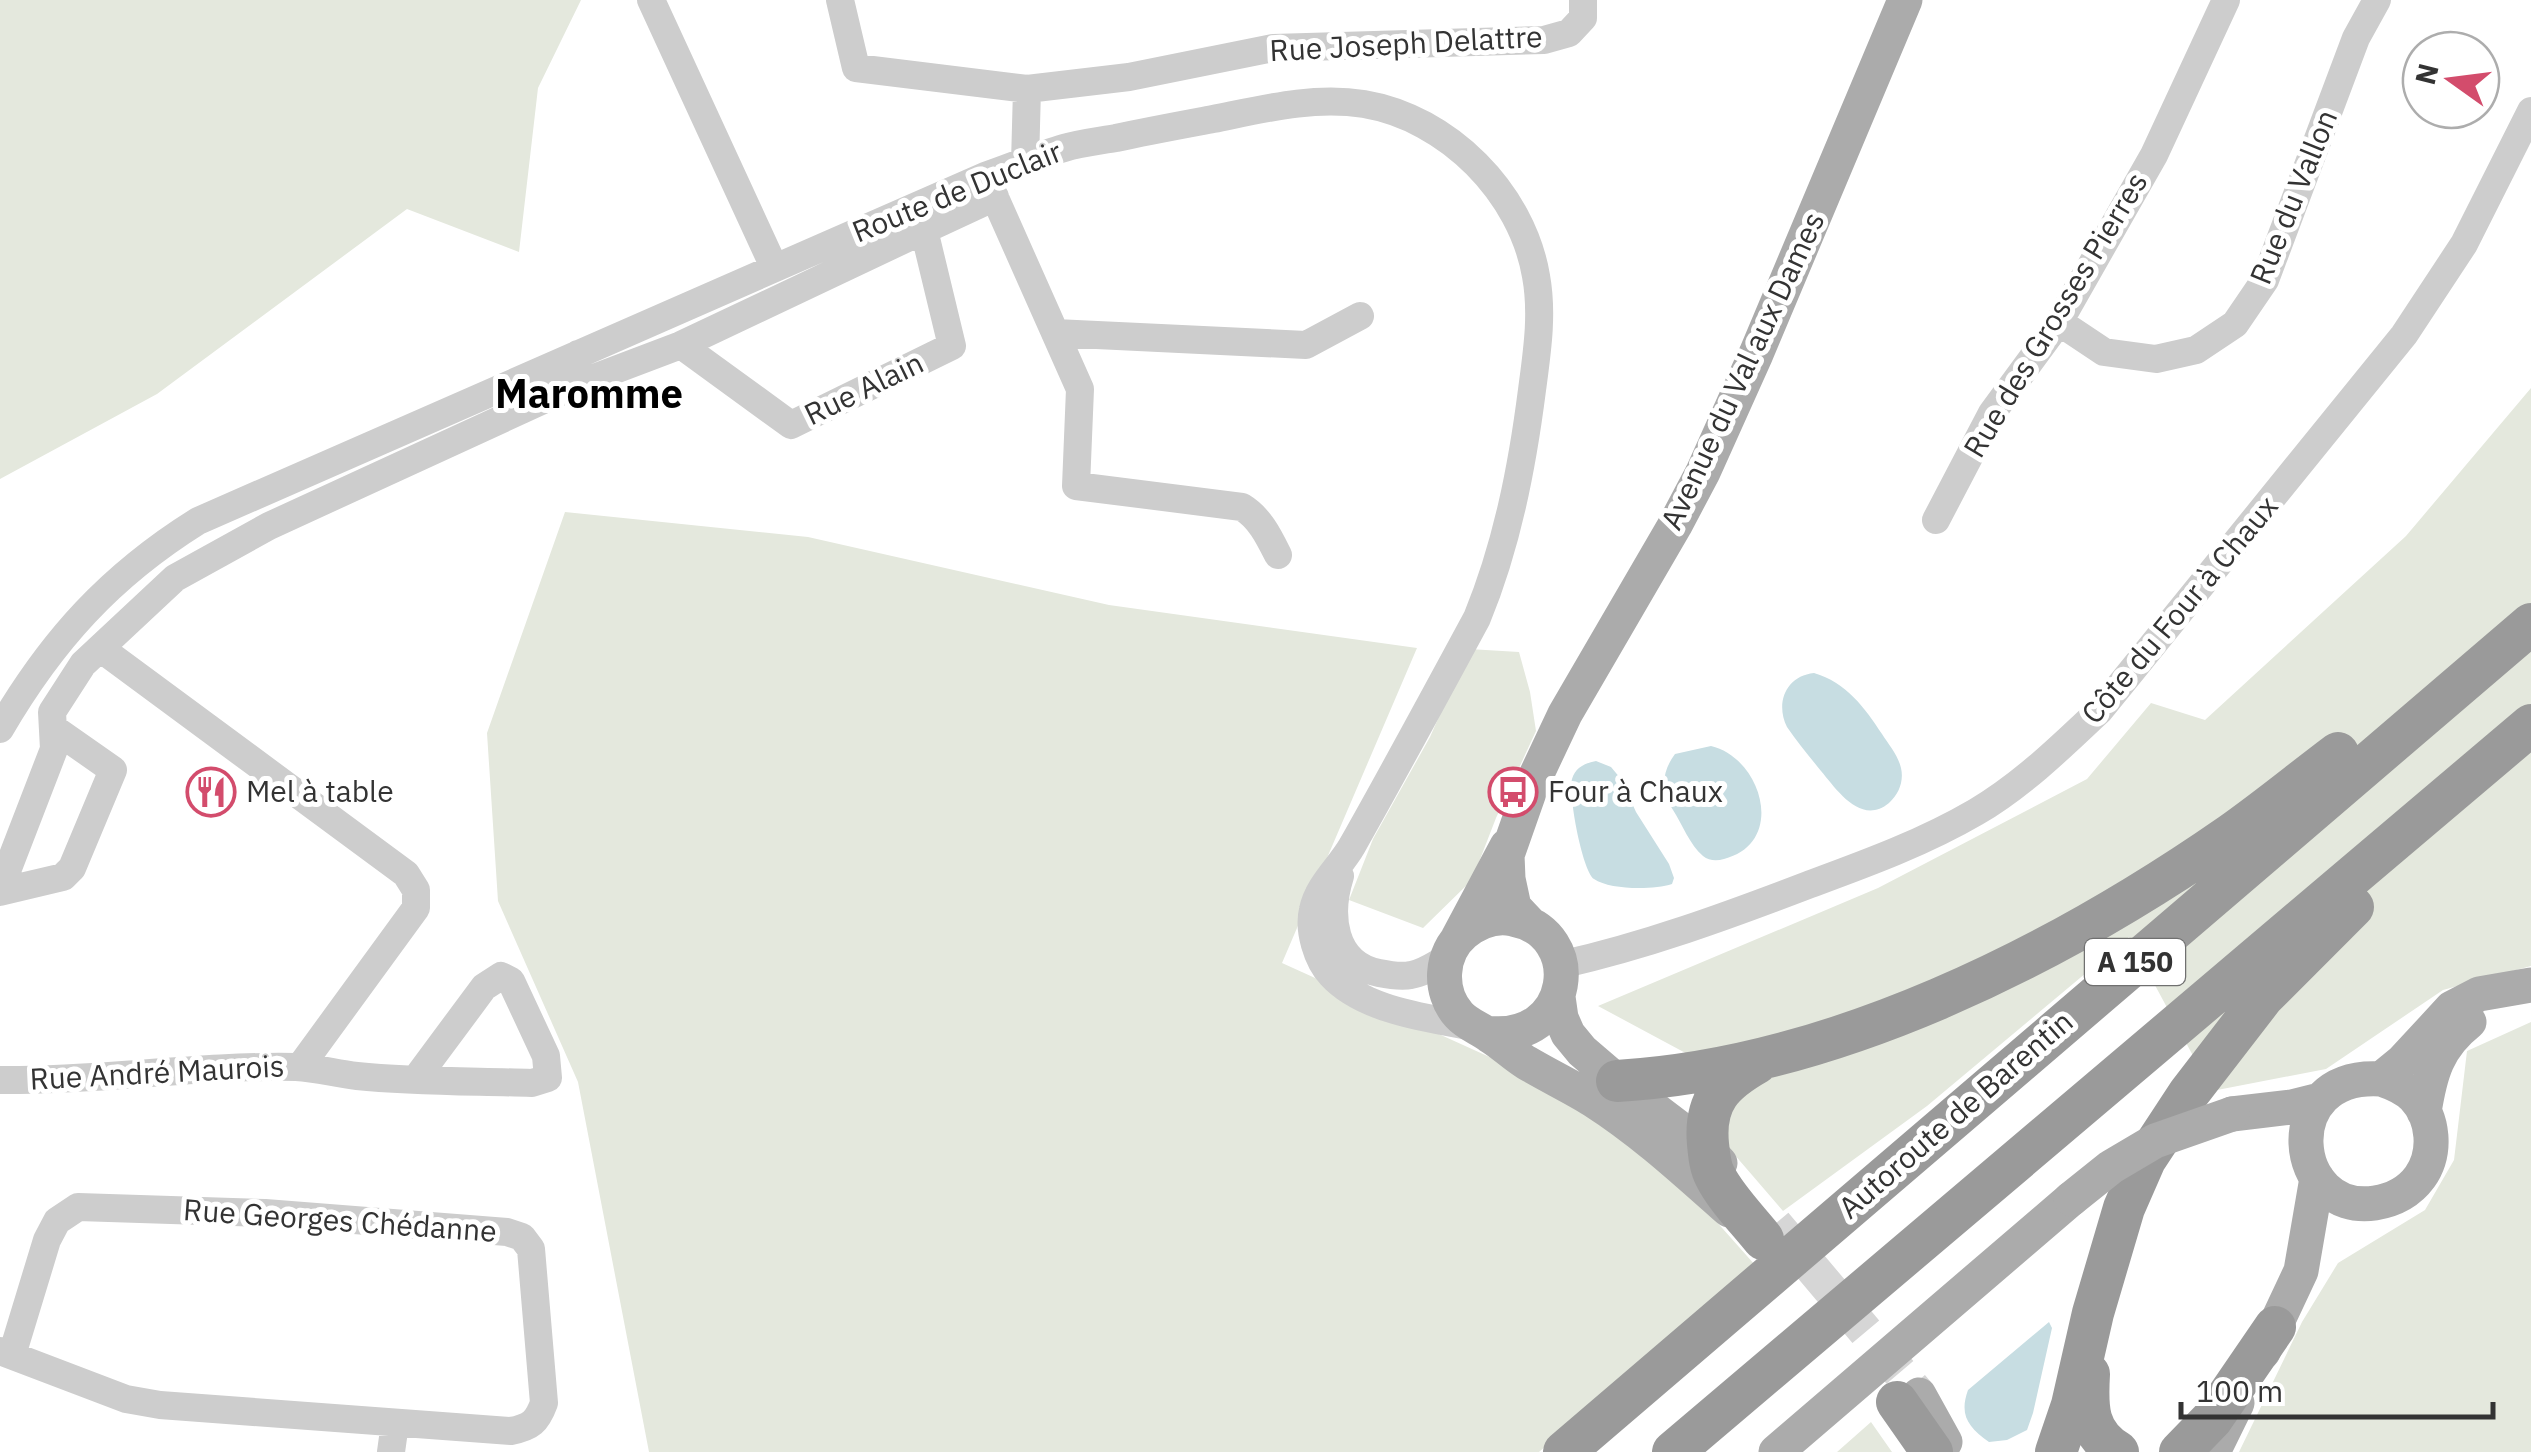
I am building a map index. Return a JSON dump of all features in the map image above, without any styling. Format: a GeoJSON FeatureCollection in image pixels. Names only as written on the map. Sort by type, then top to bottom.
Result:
{"type":"FeatureCollection","features":[{"type":"Feature","properties":{"kind":"highway"},"geometry":{"type":"LineString","coordinates":[[1617,1081],[1682,1074],[1792,1052],[1903,1013],[2000,970],[2139,894],[2230,835],[2350,744],[2531,623]]}},
{"type":"Feature","properties":{"kind":"highway","name":"Autoroute de Barentin"},"geometry":{"type":"LineString","coordinates":[[1564,1452],[2531,623]]}},
{"type":"Feature","properties":{"kind":"highway","name":"A 150"},"geometry":{"type":"LineString","coordinates":[[1673,1452],[2531,725]]}},
{"type":"Feature","properties":{"kind":"highway"},"geometry":{"type":"LineString","coordinates":[[2056,1452],[2124,1208],[2145,1160],[2189,1092],[2263,998],[2359,901],[2449,793]]}},
{"type":"Feature","properties":{"kind":"highway"},"geometry":{"type":"LineString","coordinates":[[1762,1060],[1735,1075],[1719,1091],[1709,1111],[1707,1129],[1714,1174],[1769,1232]]}},
{"type":"Feature","properties":{"kind":"highway"},"geometry":{"type":"LineString","coordinates":[[2093,1312],[2086,1407],[2093,1426],[2108,1446],[2118,1452]]}},
{"type":"Feature","properties":{"kind":"highway"},"geometry":{"type":"LineString","coordinates":[[2180,1452],[2212,1419],[2276,1327]]}},
{"type":"Feature","properties":{"kind":"highway"},"geometry":{"type":"LineString","coordinates":[[1908,1398],[1932,1452]]}},
{"type":"Feature","properties":{"kind":"main road","name":"Avenue du Val aux Dames"},"geometry":{"type":"LineString","coordinates":[[1453,948],[1510,840],[1565,714],[1703,472],[1905,0]]}},
{"type":"Feature","properties":{"kind":"main road","name":"Avenue du Val aux Dames"},"geometry":{"type":"LineString","coordinates":[[1510,840],[1508,880],[1514,907],[1530,924]]}},
{"type":"Feature","properties":{"kind":"main road"},"geometry":{"type":"LineString","coordinates":[[1708,1150],[1617,1081],[1568,1034],[1561,1018],[1555,948],[1544,934],[1511,918],[1492,918],[1473,926],[1453,948],[1444,977],[1458,1014],[1524,1061],[1594,1101],[1649,1139],[1769,1232]]}},
{"type":"Feature","properties":{"kind":"main road"},"geometry":{"type":"LineString","coordinates":[[1479,1030],[1504,1035],[1536,1024],[1549,1012],[1559,981]]}},
{"type":"Feature","properties":{"kind":"main road"},"geometry":{"type":"LineString","coordinates":[[2381,1079],[2404,1061],[2452,1008],[2479,994],[2531,985],[2463,1026],[2444,1047],[2430,1077],[2424,1112]]}},
{"type":"Feature","properties":{"kind":"main road"},"geometry":{"type":"LineString","coordinates":[[2234,1123],[2285,1136],[2311,1163],[2330,1192],[2348,1201],[2367,1204],[2388,1201],[2408,1191],[2422,1174],[2431,1144],[2424,1112],[2414,1096],[2381,1079],[2348,1081],[2320,1100],[2306,1131],[2311,1163],[2301,1272]]}},
{"type":"Feature","properties":{"kind":"main road"},"geometry":{"type":"LineString","coordinates":[[1776,1452],[2076,1207],[2159,1159],[2234,1123],[2320,1100]]}},
{"type":"Feature","properties":{"kind":"main road"},"geometry":{"type":"LineString","coordinates":[[2213,1452],[2301,1272],[2333,1230],[2367,1204]]}},
{"type":"Feature","properties":{"kind":"main road"},"geometry":{"type":"LineString","coordinates":[[1801,1452],[2076,1207]]}},
{"type":"Feature","properties":{"kind":"main road"},"geometry":{"type":"LineString","coordinates":[[1908,1398],[1923,1452]]}},
{"type":"Feature","properties":{"kind":"main road"},"geometry":{"type":"LineString","coordinates":[[1908,1398],[1950,1452]]}},
{"type":"Feature","properties":{"kind":"street"},"geometry":{"type":"LineString","coordinates":[[651,0],[774,267]]}},
{"type":"Feature","properties":{"kind":"street","name":"Rue Joseph Delattre"},"geometry":{"type":"LineString","coordinates":[[840,0],[856,68],[1027,89],[1129,77],[1273,48],[1544,40],[1569,33],[1583,18],[1584,0]]}},
{"type":"Feature","properties":{"kind":"street","name":"Rue des Grosses Pierres"},"geometry":{"type":"LineString","coordinates":[[1936,520],[1992,413],[2059,322],[2154,155],[2226,0]]}},
{"type":"Feature","properties":{"kind":"street","name":"Rue du Vallon"},"geometry":{"type":"LineString","coordinates":[[2059,322],[2104,352],[2156,358],[2196,350],[2235,324],[2265,280],[2356,38],[2376,0]]}},
{"type":"Feature","properties":{"kind":"street"},"geometry":{"type":"LineString","coordinates":[[1025,162],[1027,89]]}},
{"type":"Feature","properties":{"kind":"street","name":"Route de Duclair"},"geometry":{"type":"LineString","coordinates":[[0,729],[43,660],[78,619],[112,585],[171,538],[198,522],[774,267],[990,186],[1025,162],[1067,147],[1279,106],[1365,104],[1412,120],[1448,140],[1465,153],[1501,194],[1523,230],[1536,274],[1540,302],[1538,343],[1515,496],[1477,618],[1348,854],[1321,890],[1312,912],[1321,960],[1330,974],[1350,990],[1410,1014],[1479,1030]]}},
{"type":"Feature","properties":{"kind":"street","name":"Côte du Four à Chaux"},"geometry":{"type":"LineString","coordinates":[[1559,981],[1623,948],[1745,909],[1906,848],[1978,811],[2046,760],[2100,710],[2404,336],[2464,244],[2531,111]]}},
{"type":"Feature","properties":{"kind":"street"},"geometry":{"type":"LineString","coordinates":[[0,890],[54,749],[52,712],[83,664],[175,578],[269,526],[578,384],[681,345],[924,230],[990,186],[1080,389],[1076,486],[1242,507],[1252,513],[1267,533],[1278,556]]}},
{"type":"Feature","properties":{"kind":"street","name":"Rue Alain"},"geometry":{"type":"LineString","coordinates":[[681,345],[791,425],[952,346],[924,230]]}},
{"type":"Feature","properties":{"kind":"street"},"geometry":{"type":"LineString","coordinates":[[1055,332],[1306,345],[1360,316]]}},
{"type":"Feature","properties":{"kind":"street"},"geometry":{"type":"LineString","coordinates":[[578,354],[578,384]]}},
{"type":"Feature","properties":{"kind":"street","name":"Rue André Maurois"},"geometry":{"type":"LineString","coordinates":[[0,1080],[300,1067],[416,908],[416,890],[406,874],[100,648]]}},
{"type":"Feature","properties":{"kind":"street"},"geometry":{"type":"LineString","coordinates":[[0,890],[64,877],[72,868],[113,770],[53,728]]}},
{"type":"Feature","properties":{"kind":"street","name":"Route de Duclair"},"geometry":{"type":"LineString","coordinates":[[1348,854],[1335,893],[1333,918],[1339,942],[1354,963],[1371,972],[1412,975],[1453,948]]}},
{"type":"Feature","properties":{"kind":"street"},"geometry":{"type":"LineString","coordinates":[[300,1067],[415,1080],[532,1083],[548,1078],[546,1056],[510,981],[501,976],[484,987],[415,1080]]}},
{"type":"Feature","properties":{"kind":"street","name":"Rue Georges Chédanne"},"geometry":{"type":"LineString","coordinates":[[78,1206],[265,1213],[507,1232],[522,1237],[531,1249],[544,1403],[537,1420],[526,1428],[511,1431],[160,1405],[126,1399],[6,1353],[47,1240],[57,1221],[78,1206]]}},
{"type":"Feature","properties":{"kind":"street"},"geometry":{"type":"LineString","coordinates":[[392,1452],[395,1423]]}},
{"type":"Feature","properties":{"kind":"shaded area"},"geometry":{"type":"Polygon","coordinates":[[[0,0],[581,0],[538,88],[519,252],[407,209],[157,394],[0,479],[0,0]]]}},
{"type":"Feature","properties":{"kind":"shaded area"},"geometry":{"type":"Polygon","coordinates":[[[2531,388],[2531,966],[2443,990],[2326,1069],[2212,1091],[2129,937],[1927,1106],[1783,1211],[1721,1139],[1706,1064],[1598,1006],[1878,888],[2087,779],[2151,703],[2205,720],[2406,536],[2531,388]]]}},
{"type":"Feature","properties":{"kind":"shaded area"},"geometry":{"type":"Polygon","coordinates":[[[565,512],[808,537],[1109,605],[1417,648],[1282,963],[1558,1088],[1667,1166],[1755,1265],[1539,1452],[649,1452],[578,1082],[498,901],[487,733],[565,512]]]}},
{"type":"Feature","properties":{"kind":"shaded area"},"geometry":{"type":"Polygon","coordinates":[[[1469,649],[1519,652],[1536,731],[1472,880],[1423,928],[1349,900],[1373,839],[1430,737],[1469,649]]]}},
{"type":"Feature","properties":{"kind":"shaded area"},"geometry":{"type":"Polygon","coordinates":[[[2531,1022],[2531,1452],[2239,1452],[2302,1322],[2338,1263],[2425,1210],[2454,1160],[2467,1051],[2531,1022]]]}},
{"type":"Feature","properties":{"kind":"shaded area"},"geometry":{"type":"Polygon","coordinates":[[[1871,1422],[1892,1452],[1837,1452],[1871,1422]]]}},
{"type":"Feature","properties":{"kind":"water"},"geometry":{"type":"Polygon","coordinates":[[[1814,673],[1854,697],[1898,759],[1900,787],[1893,799],[1879,809],[1859,808],[1842,796],[1787,727],[1782,709],[1786,692],[1796,679],[1814,673]]]}},
{"type":"Feature","properties":{"kind":"water"},"geometry":{"type":"Polygon","coordinates":[[[1711,746],[1743,766],[1754,783],[1761,819],[1756,836],[1744,850],[1716,860],[1703,856],[1690,840],[1669,803],[1664,782],[1675,754],[1711,746]]]}},
{"type":"Feature","properties":{"kind":"water"},"geometry":{"type":"Polygon","coordinates":[[[1596,761],[1611,767],[1621,779],[1636,812],[1669,864],[1672,884],[1621,887],[1601,883],[1589,873],[1577,831],[1571,787],[1578,769],[1596,761]]]}},
{"type":"Feature","properties":{"kind":"water"},"geometry":{"type":"Polygon","coordinates":[[[2049,1322],[2052,1328],[2027,1430],[2007,1440],[1989,1442],[1967,1420],[1968,1390],[2049,1322]]]}},
{"type":"Feature","properties":{"kind":"tunnel"},"geometry":{"type":"LineString","coordinates":[[1775,1224],[1919,1395]]}},
{"type":"Feature","properties":{"kind":"place","name":"Mel à table"},"geometry":{"type":"Point","coordinates":[211,792]}},
{"type":"Feature","properties":{"kind":"place","name":"Four à Chaux"},"geometry":{"type":"Point","coordinates":[1513,792]}},
{"type":"Feature","properties":{"kind":"district","name":"Maromme"},"geometry":{"type":"Point","coordinates":[589,394]}}]}
